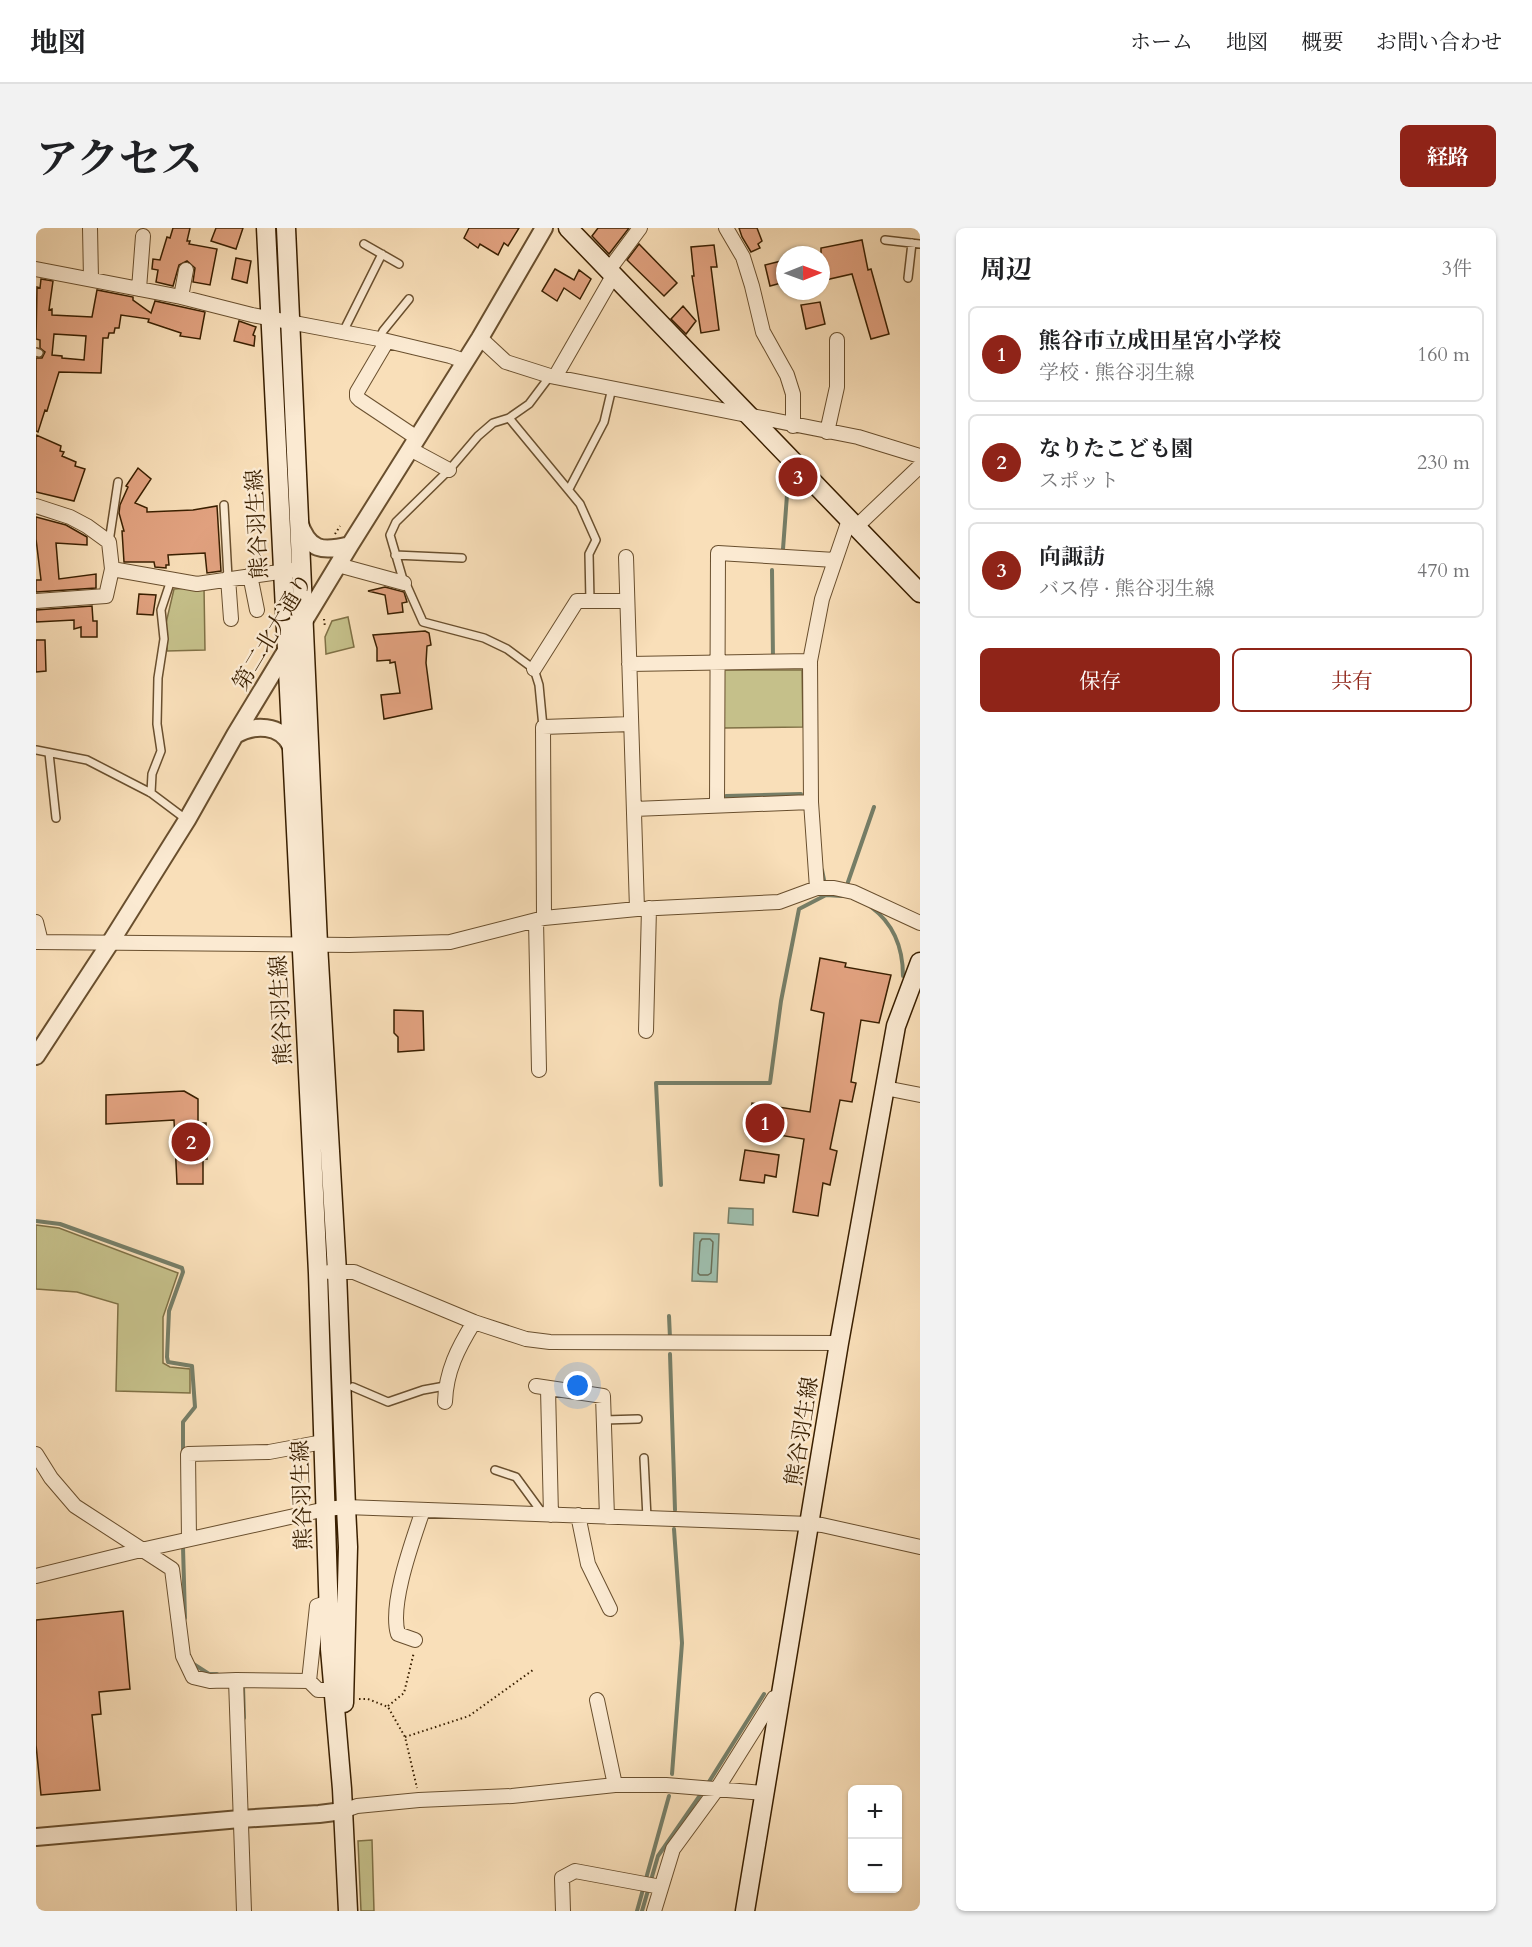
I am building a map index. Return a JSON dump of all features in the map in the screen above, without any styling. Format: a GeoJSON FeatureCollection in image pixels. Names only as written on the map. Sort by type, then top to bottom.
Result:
{"type":"FeatureCollection","features":[{"type":"Feature","properties":{"kind":"main road","name":"熊谷羽生線"},"geometry":{"type":"LineString","coordinates":[[266,228],[271,319],[292,570],[304,623],[323,1442],[329,1602],[339,1695],[348,1911]]}},
{"type":"Feature","properties":{"kind":"main road","name":"熊谷羽生線"},"geometry":{"type":"LineString","coordinates":[[286,228],[299,521],[292,570],[287,650],[291,746],[337,1272],[348,1547],[339,1695]]}},
{"type":"Feature","properties":{"kind":"main road"},"geometry":{"type":"LineString","coordinates":[[568,228],[920,593]]}},
{"type":"Feature","properties":{"kind":"main road","name":"熊谷羽生線"},"geometry":{"type":"LineString","coordinates":[[745,1911],[839,1342],[896,1026],[920,962]]}},
{"type":"Feature","properties":{"kind":"street"},"geometry":{"type":"LineString","coordinates":[[90,228],[92,279]]}},
{"type":"Feature","properties":{"kind":"street","name":"第二北大通り"},"geometry":{"type":"LineString","coordinates":[[36,1056],[187,820],[235,735],[350,544],[480,338],[544,228]]}},
{"type":"Feature","properties":{"kind":"street"},"geometry":{"type":"LineString","coordinates":[[553,376],[610,273],[640,228]]}},
{"type":"Feature","properties":{"kind":"street"},"geometry":{"type":"LineString","coordinates":[[726,228],[743,257],[763,332],[787,375],[793,394],[793,426]]}},
{"type":"Feature","properties":{"kind":"street"},"geometry":{"type":"LineString","coordinates":[[139,289],[143,236]]}},
{"type":"Feature","properties":{"kind":"street"},"geometry":{"type":"LineString","coordinates":[[36,268],[181,297],[271,319],[383,340],[465,361]]}},
{"type":"Feature","properties":{"kind":"street"},"geometry":{"type":"LineString","coordinates":[[181,297],[186,270]]}},
{"type":"Feature","properties":{"kind":"street"},"geometry":{"type":"LineString","coordinates":[[480,338],[506,362],[553,376],[793,426],[858,437],[920,456]]}},
{"type":"Feature","properties":{"kind":"street"},"geometry":{"type":"LineString","coordinates":[[383,340],[357,392],[357,397],[449,470]]}},
{"type":"Feature","properties":{"kind":"street"},"geometry":{"type":"LineString","coordinates":[[827,432],[837,387],[837,340]]}},
{"type":"Feature","properties":{"kind":"street"},"geometry":{"type":"LineString","coordinates":[[817,888],[811,802],[810,662],[822,599],[835,560],[852,523],[920,466]]}},
{"type":"Feature","properties":{"kind":"street"},"geometry":{"type":"LineString","coordinates":[[36,506],[87,525],[109,542],[112,569],[106,596],[36,601]]}},
{"type":"Feature","properties":{"kind":"street"},"geometry":{"type":"LineString","coordinates":[[299,521],[305,538],[315,545],[327,549],[350,544]]}},
{"type":"Feature","properties":{"kind":"street"},"geometry":{"type":"LineString","coordinates":[[717,805],[718,553],[835,560]]}},
{"type":"Feature","properties":{"kind":"street"},"geometry":{"type":"LineString","coordinates":[[626,557],[634,809],[643,909],[646,1031]]}},
{"type":"Feature","properties":{"kind":"street"},"geometry":{"type":"LineString","coordinates":[[338,565],[404,583]]}},
{"type":"Feature","properties":{"kind":"street"},"geometry":{"type":"LineString","coordinates":[[112,569],[197,584],[292,570]]}},
{"type":"Feature","properties":{"kind":"street"},"geometry":{"type":"LineString","coordinates":[[250,575],[256,610]]}},
{"type":"Feature","properties":{"kind":"street"},"geometry":{"type":"LineString","coordinates":[[228,578],[231,619]]}},
{"type":"Feature","properties":{"kind":"street"},"geometry":{"type":"LineString","coordinates":[[534,669],[577,601],[627,601]]}},
{"type":"Feature","properties":{"kind":"street"},"geometry":{"type":"LineString","coordinates":[[629,664],[810,662]]}},
{"type":"Feature","properties":{"kind":"street"},"geometry":{"type":"LineString","coordinates":[[539,1070],[543,727],[631,724]]}},
{"type":"Feature","properties":{"kind":"street"},"geometry":{"type":"LineString","coordinates":[[235,735],[255,727],[276,730],[284,735],[291,746]]}},
{"type":"Feature","properties":{"kind":"street"},"geometry":{"type":"LineString","coordinates":[[634,809],[811,802]]}},
{"type":"Feature","properties":{"kind":"street"},"geometry":{"type":"LineString","coordinates":[[36,922],[39,942],[349,945],[450,942],[540,919],[643,909],[779,902],[817,888],[834,888],[854,892],[920,923]]}},
{"type":"Feature","properties":{"kind":"street"},"geometry":{"type":"LineString","coordinates":[[885,1088],[920,1095]]}},
{"type":"Feature","properties":{"kind":"street"},"geometry":{"type":"LineString","coordinates":[[318,1273],[354,1272],[474,1322],[526,1339],[550,1342],[839,1342]]}},
{"type":"Feature","properties":{"kind":"street"},"geometry":{"type":"LineString","coordinates":[[445,1402],[445,1386],[455,1353],[474,1322]]}},
{"type":"Feature","properties":{"kind":"street"},"geometry":{"type":"LineString","coordinates":[[547,1514],[542,1388],[603,1396],[607,1516]]}},
{"type":"Feature","properties":{"kind":"street"},"geometry":{"type":"LineString","coordinates":[[189,1539],[188,1454],[269,1452],[323,1442]]}},
{"type":"Feature","properties":{"kind":"street"},"geometry":{"type":"LineString","coordinates":[[36,1454],[51,1478],[75,1506],[172,1569],[183,1656],[193,1677],[210,1680],[309,1681],[318,1690],[339,1695]]}},
{"type":"Feature","properties":{"kind":"street"},"geometry":{"type":"LineString","coordinates":[[36,1576],[189,1539],[326,1509],[346,1507],[810,1524],[920,1547]]}},
{"type":"Feature","properties":{"kind":"street"},"geometry":{"type":"LineString","coordinates":[[415,1640],[398,1634],[395,1617],[404,1573],[423,1510]]}},
{"type":"Feature","properties":{"kind":"street"},"geometry":{"type":"LineString","coordinates":[[578,1515],[588,1564],[610,1609]]}},
{"type":"Feature","properties":{"kind":"street"},"geometry":{"type":"LineString","coordinates":[[309,1681],[317,1606],[329,1602]]}},
{"type":"Feature","properties":{"kind":"street"},"geometry":{"type":"LineString","coordinates":[[236,1680],[244,1911]]}},
{"type":"Feature","properties":{"kind":"street"},"geometry":{"type":"LineString","coordinates":[[654,1911],[659,1887],[673,1849],[716,1789],[774,1698],[781,1696]]}},
{"type":"Feature","properties":{"kind":"street"},"geometry":{"type":"LineString","coordinates":[[597,1700],[615,1785]]}},
{"type":"Feature","properties":{"kind":"street"},"geometry":{"type":"LineString","coordinates":[[36,1837],[319,1814],[343,1811],[357,1806],[420,1800],[512,1796],[615,1785],[666,1785],[764,1793]]}},
{"type":"Feature","properties":{"kind":"street"},"geometry":{"type":"LineString","coordinates":[[563,1911],[562,1878],[574,1871],[659,1887]]}},
{"type":"Feature","properties":{"kind":"lane"},"geometry":{"type":"LineString","coordinates":[[885,240],[916,244],[908,278]]}},
{"type":"Feature","properties":{"kind":"lane"},"geometry":{"type":"LineString","coordinates":[[364,244],[399,264]]}},
{"type":"Feature","properties":{"kind":"lane"},"geometry":{"type":"LineString","coordinates":[[344,332],[382,254]]}},
{"type":"Feature","properties":{"kind":"lane"},"geometry":{"type":"LineString","coordinates":[[383,340],[383,331],[409,299]]}},
{"type":"Feature","properties":{"kind":"lane"},"geometry":{"type":"LineString","coordinates":[[543,727],[539,685],[534,669],[507,649],[484,638],[423,622],[404,583],[390,535],[396,522],[449,470],[485,429],[493,423],[509,418],[529,404],[553,376]]}},
{"type":"Feature","properties":{"kind":"lane"},"geometry":{"type":"LineString","coordinates":[[569,489],[604,422],[612,388]]}},
{"type":"Feature","properties":{"kind":"lane"},"geometry":{"type":"LineString","coordinates":[[509,418],[580,504],[596,540],[589,554],[590,601]]}},
{"type":"Feature","properties":{"kind":"lane"},"geometry":{"type":"LineString","coordinates":[[109,542],[118,482]]}},
{"type":"Feature","properties":{"kind":"lane"},"geometry":{"type":"LineString","coordinates":[[224,505],[228,578]]}},
{"type":"Feature","properties":{"kind":"lane"},"geometry":{"type":"LineString","coordinates":[[395,555],[462,558]]}},
{"type":"Feature","properties":{"kind":"lane"},"geometry":{"type":"LineString","coordinates":[[151,793],[152,774],[161,752],[157,724],[158,678],[164,639],[160,610],[171,580]]}},
{"type":"Feature","properties":{"kind":"lane"},"geometry":{"type":"LineString","coordinates":[[36,750],[87,760],[151,793],[187,820]]}},
{"type":"Feature","properties":{"kind":"lane"},"geometry":{"type":"LineString","coordinates":[[49,753],[56,818]]}},
{"type":"Feature","properties":{"kind":"lane"},"geometry":{"type":"LineString","coordinates":[[353,1387],[388,1402],[423,1390],[445,1386]]}},
{"type":"Feature","properties":{"kind":"lane"},"geometry":{"type":"LineString","coordinates":[[603,1420],[638,1419]]}},
{"type":"Feature","properties":{"kind":"lane"},"geometry":{"type":"LineString","coordinates":[[644,1458],[647,1518]]}},
{"type":"Feature","properties":{"kind":"lane"},"geometry":{"type":"LineString","coordinates":[[495,1470],[516,1477],[547,1514]]}},
{"type":"Feature","properties":{"kind":"path"},"geometry":{"type":"LineString","coordinates":[[334,536],[340,526]]}},
{"type":"Feature","properties":{"kind":"path"},"geometry":{"type":"LineString","coordinates":[[324,620],[325,627]]}},
{"type":"Feature","properties":{"kind":"path"},"geometry":{"type":"LineString","coordinates":[[388,1706],[404,1693],[414,1659],[415,1640]]}},
{"type":"Feature","properties":{"kind":"path"},"geometry":{"type":"LineString","coordinates":[[405,1737],[469,1716],[533,1670]]}},
{"type":"Feature","properties":{"kind":"path"},"geometry":{"type":"LineString","coordinates":[[339,1695],[368,1699],[388,1706],[405,1737],[420,1800]]}},
{"type":"Feature","properties":{"kind":"shaded area"},"geometry":{"type":"Polygon","coordinates":[[[204,587],[205,650],[167,651],[166,623],[174,589],[204,587]]]}},
{"type":"Feature","properties":{"kind":"shaded area"},"geometry":{"type":"Polygon","coordinates":[[[348,617],[354,647],[326,654],[325,637],[332,621],[348,617]]]}},
{"type":"Feature","properties":{"kind":"shaded area"},"geometry":{"type":"Polygon","coordinates":[[[722,670],[802,670],[803,727],[724,728],[722,670]]]}},
{"type":"Feature","properties":{"kind":"shaded area"},"geometry":{"type":"Polygon","coordinates":[[[36,1225],[59,1228],[178,1273],[163,1317],[163,1363],[170,1367],[190,1369],[190,1393],[116,1391],[118,1304],[77,1292],[36,1289],[36,1225]]]}},
{"type":"Feature","properties":{"kind":"shaded area"},"geometry":{"type":"Polygon","coordinates":[[[372,1840],[374,1911],[361,1911],[358,1841],[372,1840]]]}},
{"type":"Feature","properties":{"kind":"water"},"geometry":{"type":"Polygon","coordinates":[[[729,1208],[753,1209],[753,1225],[728,1223],[729,1208]]]}},
{"type":"Feature","properties":{"kind":"water"},"geometry":{"type":"Polygon","coordinates":[[[694,1233],[719,1234],[717,1282],[692,1281],[694,1233]]]}},
{"type":"Feature","properties":{"kind":"building"},"geometry":{"type":"Polygon","coordinates":[[[173,228],[190,228],[187,241],[190,241],[189,244],[217,249],[210,285],[193,282],[195,268],[187,261],[179,265],[173,286],[156,282],[158,270],[152,269],[153,259],[160,260],[167,237],[170,238],[173,228]]]}},
{"type":"Feature","properties":{"kind":"building"},"geometry":{"type":"Polygon","coordinates":[[[216,228],[243,228],[236,249],[211,241],[216,228]]]}},
{"type":"Feature","properties":{"kind":"building"},"geometry":{"type":"Polygon","coordinates":[[[469,228],[519,228],[508,246],[504,243],[498,255],[480,244],[478,248],[464,238],[469,228]]]}},
{"type":"Feature","properties":{"kind":"building"},"geometry":{"type":"Polygon","coordinates":[[[598,228],[629,228],[609,254],[592,236],[598,228]]]}},
{"type":"Feature","properties":{"kind":"building"},"geometry":{"type":"Polygon","coordinates":[[[739,228],[757,228],[762,241],[758,244],[760,248],[751,252],[739,228]]]}},
{"type":"Feature","properties":{"kind":"building"},"geometry":{"type":"Polygon","coordinates":[[[862,240],[868,270],[871,269],[889,334],[871,339],[852,274],[830,279],[830,246],[862,240]]]}},
{"type":"Feature","properties":{"kind":"building"},"geometry":{"type":"Polygon","coordinates":[[[639,244],[677,283],[664,296],[627,260],[639,244]]]}},
{"type":"Feature","properties":{"kind":"building"},"geometry":{"type":"Polygon","coordinates":[[[714,245],[717,267],[711,267],[719,330],[701,333],[692,276],[694,276],[691,247],[714,245]]]}},
{"type":"Feature","properties":{"kind":"building"},"geometry":{"type":"Polygon","coordinates":[[[236,258],[251,261],[247,283],[232,279],[236,258]]]}},
{"type":"Feature","properties":{"kind":"building"},"geometry":{"type":"Polygon","coordinates":[[[776,262],[776,284],[770,286],[765,265],[776,262]]]}},
{"type":"Feature","properties":{"kind":"building"},"geometry":{"type":"Polygon","coordinates":[[[555,269],[574,280],[579,270],[591,279],[580,299],[564,288],[557,301],[542,291],[555,269]]]}},
{"type":"Feature","properties":{"kind":"building"},"geometry":{"type":"Polygon","coordinates":[[[41,279],[53,281],[49,310],[52,309],[52,315],[92,317],[97,290],[133,297],[133,300],[151,313],[155,301],[205,312],[200,339],[180,336],[181,333],[148,322],[149,319],[121,315],[119,328],[115,328],[114,333],[109,333],[108,338],[103,338],[101,373],[59,372],[38,432],[36,431],[36,358],[42,358],[45,352],[40,348],[40,340],[36,339],[37,287],[40,288],[41,279]],[[54,334],[52,355],[84,360],[86,336],[54,334]]]}},
{"type":"Feature","properties":{"kind":"building"},"geometry":{"type":"Polygon","coordinates":[[[820,302],[825,324],[806,329],[801,305],[820,302]]]}},
{"type":"Feature","properties":{"kind":"building"},"geometry":{"type":"Polygon","coordinates":[[[683,306],[696,321],[686,334],[671,319],[683,306]]]}},
{"type":"Feature","properties":{"kind":"building"},"geometry":{"type":"Polygon","coordinates":[[[239,321],[256,327],[253,335],[255,336],[254,346],[234,341],[239,321]]]}},
{"type":"Feature","properties":{"kind":"building"},"geometry":{"type":"Polygon","coordinates":[[[36,435],[61,446],[60,451],[64,452],[62,456],[76,462],[75,466],[85,469],[74,501],[36,492],[36,435]]]}},
{"type":"Feature","properties":{"kind":"building"},"geometry":{"type":"Polygon","coordinates":[[[138,468],[151,479],[135,503],[147,508],[147,512],[193,510],[217,506],[221,571],[207,573],[205,553],[168,555],[169,565],[166,565],[166,568],[155,567],[154,562],[124,562],[122,531],[124,531],[119,513],[120,505],[128,487],[126,486],[138,468]]]}},
{"type":"Feature","properties":{"kind":"building"},"geometry":{"type":"Polygon","coordinates":[[[36,517],[66,525],[87,537],[87,545],[56,543],[59,579],[96,574],[96,588],[36,592],[36,580],[41,580],[36,517]]]}},
{"type":"Feature","properties":{"kind":"building"},"geometry":{"type":"Polygon","coordinates":[[[385,587],[404,592],[407,602],[402,603],[403,612],[388,614],[385,595],[368,591],[385,587]]]}},
{"type":"Feature","properties":{"kind":"building"},"geometry":{"type":"Polygon","coordinates":[[[139,594],[156,595],[153,615],[137,614],[139,594]]]}},
{"type":"Feature","properties":{"kind":"building"},"geometry":{"type":"Polygon","coordinates":[[[92,606],[93,621],[97,621],[97,637],[81,637],[81,627],[74,629],[74,620],[36,622],[36,610],[92,606]]]}},
{"type":"Feature","properties":{"kind":"building"},"geometry":{"type":"Polygon","coordinates":[[[425,631],[429,633],[431,645],[427,646],[426,663],[432,709],[384,719],[381,695],[400,693],[395,662],[377,661],[377,648],[373,635],[425,631]]]}},
{"type":"Feature","properties":{"kind":"building"},"geometry":{"type":"Polygon","coordinates":[[[36,640],[45,640],[46,671],[36,672],[36,640]]]}},
{"type":"Feature","properties":{"kind":"building"},"geometry":{"type":"Polygon","coordinates":[[[820,958],[846,963],[845,967],[891,975],[879,1023],[861,1020],[851,1082],[856,1083],[852,1102],[840,1100],[830,1149],[837,1151],[830,1185],[823,1183],[818,1216],[793,1212],[804,1139],[748,1130],[752,1103],[810,1112],[824,1013],[811,1010],[820,958]]]}},
{"type":"Feature","properties":{"kind":"building"},"geometry":{"type":"Polygon","coordinates":[[[394,1010],[423,1011],[424,1050],[398,1052],[398,1037],[394,1033],[394,1010]]]}},
{"type":"Feature","properties":{"kind":"building"},"geometry":{"type":"Polygon","coordinates":[[[184,1091],[198,1099],[198,1123],[206,1123],[207,1159],[203,1159],[203,1184],[177,1184],[174,1120],[106,1124],[106,1095],[184,1091]]]}},
{"type":"Feature","properties":{"kind":"building"},"geometry":{"type":"Polygon","coordinates":[[[745,1150],[779,1155],[776,1177],[765,1175],[764,1183],[740,1180],[745,1150]]]}},
{"type":"Feature","properties":{"kind":"building"},"geometry":{"type":"Polygon","coordinates":[[[123,1611],[130,1689],[99,1692],[101,1714],[92,1715],[100,1790],[41,1795],[36,1745],[36,1620],[123,1611]]]}},
{"type":"Feature","properties":{"kind":"waterway"},"geometry":{"type":"LineString","coordinates":[[783,549],[789,468]]}},
{"type":"Feature","properties":{"kind":"waterway"},"geometry":{"type":"LineString","coordinates":[[772,570],[773,659]]}},
{"type":"Feature","properties":{"kind":"waterway"},"geometry":{"type":"LineString","coordinates":[[726,796],[801,794]]}},
{"type":"Feature","properties":{"kind":"waterway"},"geometry":{"type":"LineString","coordinates":[[848,882],[874,807]]}},
{"type":"Feature","properties":{"kind":"waterway"},"geometry":{"type":"LineString","coordinates":[[822,870],[824,880]]}},
{"type":"Feature","properties":{"kind":"waterway"},"geometry":{"type":"LineString","coordinates":[[661,1185],[656,1083],[770,1083],[781,1001],[799,909],[826,895],[842,896]]}},
{"type":"Feature","properties":{"kind":"waterway"},"geometry":{"type":"LineString","coordinates":[[871,907],[886,921],[896,937],[903,976]]}},
{"type":"Feature","properties":{"kind":"waterway"},"geometry":{"type":"LineString","coordinates":[[36,1221],[60,1224],[182,1268],[183,1272],[169,1311],[167,1357],[168,1362],[192,1366],[195,1407],[183,1422],[183,1455]]}},
{"type":"Feature","properties":{"kind":"waterway"},"geometry":{"type":"LineString","coordinates":[[669,1316],[670,1338]]}},
{"type":"Feature","properties":{"kind":"waterway"},"geometry":{"type":"LineString","coordinates":[[670,1354],[675,1510]]}},
{"type":"Feature","properties":{"kind":"waterway"},"geometry":{"type":"LineString","coordinates":[[672,1774],[682,1643],[674,1529]]}},
{"type":"Feature","properties":{"kind":"waterway"},"geometry":{"type":"LineString","coordinates":[[183,1547],[185,1618]]}},
{"type":"Feature","properties":{"kind":"waterway"},"geometry":{"type":"LineString","coordinates":[[192,1663],[209,1674],[217,1674]]}},
{"type":"Feature","properties":{"kind":"waterway"},"geometry":{"type":"LineString","coordinates":[[243,1686],[244,1718]]}},
{"type":"Feature","properties":{"kind":"waterway"},"geometry":{"type":"LineString","coordinates":[[707,1785],[764,1694]]}},
{"type":"Feature","properties":{"kind":"waterway"},"geometry":{"type":"LineString","coordinates":[[642,1911],[658,1856],[703,1791]]}},
{"type":"Feature","properties":{"kind":"waterway"},"geometry":{"type":"LineString","coordinates":[[637,1911],[669,1796]]}},
{"type":"Feature","properties":{"kind":"place","name":"向諏訪"},"geometry":{"type":"Point","coordinates":[798,477]}},
{"type":"Feature","properties":{"kind":"place","name":"熊谷市立成田星宮小学校"},"geometry":{"type":"Point","coordinates":[765,1123]}},
{"type":"Feature","properties":{"kind":"place","name":"なりたこども園"},"geometry":{"type":"Point","coordinates":[191,1142]}}]}
